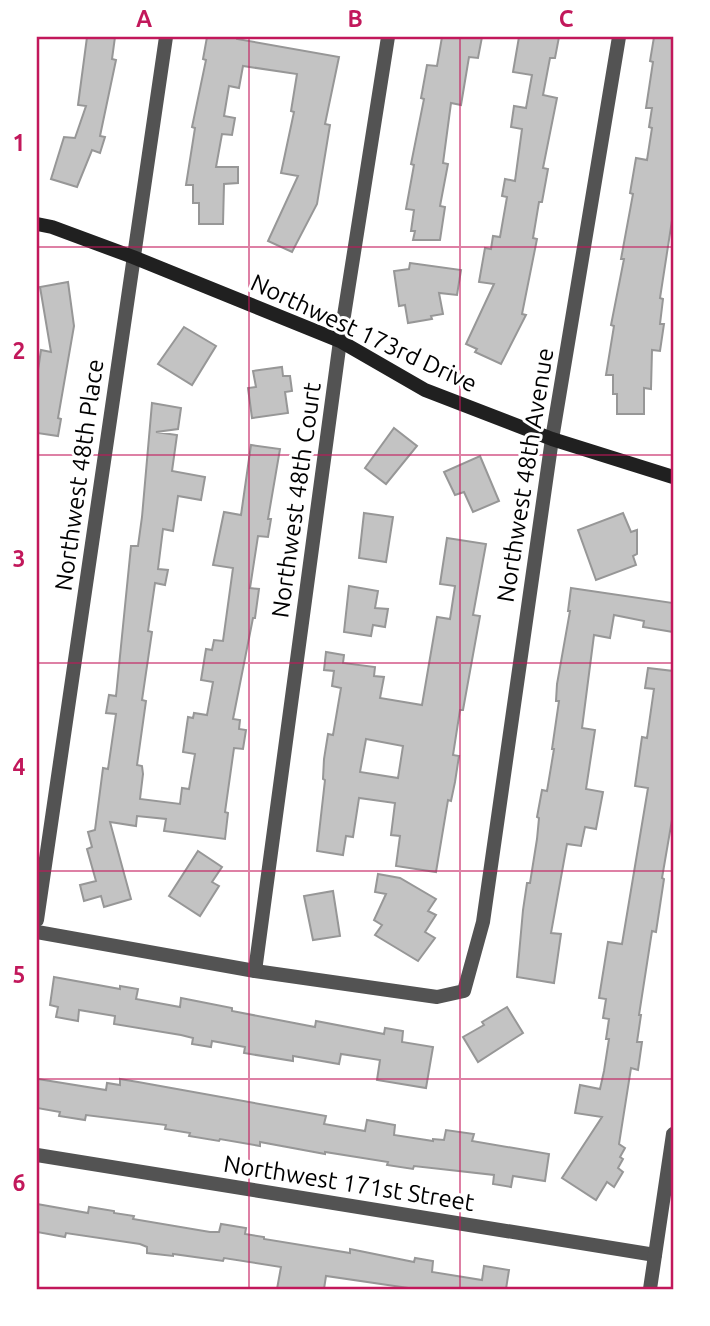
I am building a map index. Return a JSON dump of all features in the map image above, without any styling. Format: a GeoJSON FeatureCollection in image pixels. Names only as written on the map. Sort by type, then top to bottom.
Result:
{"type":"FeatureCollection","features":[{"type":"Feature","properties":{"kind":"street","name":"Northwest 48th Place"},"geometry":{"type":"LineString","coordinates":[[37,920],[166,37]]}},
{"type":"Feature","properties":{"kind":"street","name":"Northwest 48th Court"},"geometry":{"type":"LineString","coordinates":[[255,971],[340,341],[388,37]]}},
{"type":"Feature","properties":{"kind":"street","name":"Northwest 48th Avenue"},"geometry":{"type":"LineString","coordinates":[[255,971],[436,997],[464,991],[483,922],[552,439],[619,37]]}},
{"type":"Feature","properties":{"kind":"street","name":"Northwest 173rd Drive"},"geometry":{"type":"LineString","coordinates":[[37,224],[133,257],[340,341],[425,390],[552,439],[662,476],[673,477]]}},
{"type":"Feature","properties":{"kind":"street"},"geometry":{"type":"LineString","coordinates":[[37,932],[255,971]]}},
{"type":"Feature","properties":{"kind":"street"},"geometry":{"type":"LineString","coordinates":[[650,1289],[673,1134]]}},
{"type":"Feature","properties":{"kind":"street","name":"Northwest 171st Street"},"geometry":{"type":"LineString","coordinates":[[37,1155],[655,1255]]}},
{"type":"Feature","properties":{"kind":"building"},"geometry":{"type":"Polygon","coordinates":[[[87,37],[115,37],[112,59],[116,60],[100,136],[105,137],[100,153],[92,150],[77,187],[51,179],[64,137],[75,138],[86,106],[78,105],[87,37]]]}},
{"type":"Feature","properties":{"kind":"building"},"geometry":{"type":"Polygon","coordinates":[[[207,37],[237,37],[339,57],[325,124],[330,125],[317,204],[292,252],[268,241],[298,176],[281,173],[294,112],[291,111],[297,74],[243,66],[239,88],[229,86],[224,116],[235,118],[232,135],[222,134],[216,167],[238,167],[238,183],[224,184],[223,224],[199,224],[199,203],[193,203],[193,185],[186,185],[195,128],[192,127],[206,60],[203,59],[207,37]]]}},
{"type":"Feature","properties":{"kind":"building"},"geometry":{"type":"Polygon","coordinates":[[[442,37],[482,37],[478,58],[469,57],[461,105],[451,103],[443,163],[448,164],[440,206],[445,207],[440,240],[413,240],[415,231],[411,231],[414,210],[406,209],[414,165],[411,164],[424,99],[421,98],[427,65],[437,66],[442,37]]]}},
{"type":"Feature","properties":{"kind":"building"},"geometry":{"type":"Polygon","coordinates":[[[519,37],[559,37],[555,58],[550,58],[543,95],[557,98],[543,168],[548,169],[533,238],[537,239],[522,314],[526,315],[501,364],[475,352],[477,349],[466,344],[494,284],[479,282],[485,248],[491,249],[493,236],[500,237],[507,197],[502,196],[505,179],[515,181],[522,129],[511,127],[514,106],[526,108],[532,75],[513,72],[519,37]]]}},
{"type":"Feature","properties":{"kind":"building"},"geometry":{"type":"Polygon","coordinates":[[[654,37],[673,37],[673,214],[660,298],[663,299],[660,324],[664,324],[660,351],[652,350],[651,389],[644,388],[644,414],[617,414],[613,375],[606,375],[636,158],[647,160],[652,128],[649,127],[652,108],[646,108],[654,37]]]}},
{"type":"Feature","properties":{"kind":"building"},"geometry":{"type":"Polygon","coordinates":[[[410,263],[461,270],[457,295],[439,293],[443,314],[431,316],[432,319],[408,323],[405,305],[399,306],[394,271],[409,269],[410,263]]]}},
{"type":"Feature","properties":{"kind":"building"},"geometry":{"type":"Polygon","coordinates":[[[68,282],[74,326],[58,418],[61,419],[58,436],[37,433],[37,377],[41,350],[51,352],[40,287],[68,282]]]}},
{"type":"Feature","properties":{"kind":"building"},"geometry":{"type":"Polygon","coordinates":[[[184,327],[216,346],[192,385],[158,364],[184,327]]]}},
{"type":"Feature","properties":{"kind":"building"},"geometry":{"type":"Polygon","coordinates":[[[282,367],[283,376],[290,376],[292,391],[285,392],[288,413],[252,418],[248,388],[256,387],[253,371],[282,367]]]}},
{"type":"Feature","properties":{"kind":"building"},"geometry":{"type":"Polygon","coordinates":[[[152,403],[181,408],[178,429],[156,432],[177,435],[172,471],[205,477],[201,500],[178,496],[173,531],[163,529],[158,569],[168,570],[165,585],[155,583],[148,631],[152,632],[142,700],[146,701],[137,765],[142,766],[143,774],[140,799],[180,804],[182,788],[189,789],[195,754],[183,752],[188,717],[193,718],[194,713],[207,715],[213,682],[201,680],[206,649],[212,650],[214,640],[223,641],[233,568],[213,565],[224,512],[241,515],[251,445],[280,449],[268,519],[271,519],[268,537],[258,536],[250,588],[259,589],[233,719],[240,720],[239,729],[246,730],[243,749],[234,748],[225,812],[228,813],[225,839],[164,831],[166,819],[137,816],[136,826],[110,822],[131,899],[104,907],[101,896],[84,901],[80,885],[96,881],[87,849],[92,847],[88,832],[95,830],[103,768],[108,769],[116,714],[106,713],[109,695],[116,696],[131,546],[138,546],[142,517],[152,403]]]}},
{"type":"Feature","properties":{"kind":"building"},"geometry":{"type":"Polygon","coordinates":[[[394,428],[417,446],[386,484],[365,468],[394,428]]]}},
{"type":"Feature","properties":{"kind":"building"},"geometry":{"type":"Polygon","coordinates":[[[480,456],[499,501],[473,512],[464,492],[455,495],[444,472],[480,456]]]}},
{"type":"Feature","properties":{"kind":"building"},"geometry":{"type":"Polygon","coordinates":[[[364,513],[393,517],[386,562],[359,558],[364,513]]]}},
{"type":"Feature","properties":{"kind":"building"},"geometry":{"type":"Polygon","coordinates":[[[623,513],[631,532],[637,530],[637,554],[633,556],[636,565],[596,580],[578,530],[623,513]]]}},
{"type":"Feature","properties":{"kind":"building"},"geometry":{"type":"Polygon","coordinates":[[[447,538],[486,544],[473,615],[480,616],[453,755],[459,756],[451,801],[448,800],[436,872],[396,866],[400,836],[391,835],[395,803],[359,798],[353,837],[346,836],[343,855],[317,851],[325,780],[324,759],[328,734],[333,735],[341,688],[332,686],[334,671],[324,670],[326,652],[344,655],[343,663],[375,667],[374,676],[384,677],[380,698],[422,705],[437,617],[450,619],[455,586],[440,584],[447,538]],[[366,739],[360,772],[398,778],[403,746],[366,739]]]}},
{"type":"Feature","properties":{"kind":"building"},"geometry":{"type":"Polygon","coordinates":[[[349,586],[378,591],[375,608],[388,609],[385,627],[373,625],[371,636],[344,632],[349,586]]]}},
{"type":"Feature","properties":{"kind":"building"},"geometry":{"type":"Polygon","coordinates":[[[571,588],[673,603],[673,632],[643,627],[644,621],[614,615],[610,638],[594,635],[582,728],[595,730],[586,789],[603,792],[596,829],[585,827],[581,846],[567,844],[551,933],[561,934],[554,983],[517,977],[523,910],[537,839],[537,817],[542,790],[547,791],[554,749],[559,701],[556,701],[557,684],[570,611],[571,588]]]}},
{"type":"Feature","properties":{"kind":"building"},"geometry":{"type":"Polygon","coordinates":[[[648,668],[673,671],[673,814],[656,932],[652,931],[639,1015],[637,1042],[642,1042],[638,1070],[631,1068],[619,1144],[625,1148],[618,1168],[623,1172],[614,1187],[607,1182],[596,1200],[562,1178],[602,1117],[575,1113],[580,1085],[600,1089],[604,1071],[609,1019],[603,1018],[606,999],[599,998],[608,942],[622,944],[648,788],[635,786],[642,737],[647,738],[654,689],[645,688],[648,668]]]}},
{"type":"Feature","properties":{"kind":"building"},"geometry":{"type":"Polygon","coordinates":[[[198,851],[222,867],[212,882],[219,886],[200,916],[169,896],[198,851]]]}},
{"type":"Feature","properties":{"kind":"building"},"geometry":{"type":"Polygon","coordinates":[[[378,874],[400,878],[436,899],[428,911],[436,915],[425,932],[435,938],[418,961],[375,935],[382,925],[374,920],[386,894],[375,892],[378,874]]]}},
{"type":"Feature","properties":{"kind":"building"},"geometry":{"type":"Polygon","coordinates":[[[333,891],[340,936],[313,940],[304,896],[333,891]]]}},
{"type":"Feature","properties":{"kind":"building"},"geometry":{"type":"Polygon","coordinates":[[[54,977],[120,989],[120,986],[138,989],[136,999],[180,1007],[181,998],[315,1027],[316,1021],[384,1034],[385,1028],[403,1031],[402,1042],[433,1047],[426,1088],[377,1080],[380,1060],[341,1054],[339,1064],[293,1056],[293,1061],[244,1053],[245,1047],[212,1041],[211,1047],[192,1044],[193,1038],[114,1024],[115,1016],[79,1010],[78,1021],[56,1017],[58,1007],[50,1005],[54,977]]]}},
{"type":"Feature","properties":{"kind":"building"},"geometry":{"type":"Polygon","coordinates":[[[507,1007],[523,1033],[478,1062],[463,1037],[507,1007]]]}},
{"type":"Feature","properties":{"kind":"building"},"geometry":{"type":"Polygon","coordinates":[[[38,1079],[106,1090],[107,1083],[120,1085],[120,1079],[326,1116],[324,1124],[365,1131],[367,1120],[395,1125],[394,1135],[433,1141],[444,1140],[446,1130],[474,1134],[472,1141],[549,1154],[545,1181],[513,1176],[511,1187],[493,1184],[494,1175],[414,1166],[413,1169],[387,1165],[388,1162],[260,1142],[260,1146],[220,1139],[219,1141],[165,1129],[166,1125],[86,1115],[85,1120],[59,1116],[60,1112],[37,1108],[38,1079]]]}},
{"type":"Feature","properties":{"kind":"building"},"geometry":{"type":"Polygon","coordinates":[[[37,1204],[88,1213],[89,1207],[114,1211],[134,1216],[133,1219],[210,1232],[219,1232],[221,1224],[246,1228],[245,1234],[264,1239],[350,1253],[350,1249],[414,1262],[415,1258],[433,1261],[432,1272],[482,1280],[484,1266],[509,1270],[506,1289],[415,1289],[326,1276],[324,1289],[277,1289],[281,1267],[224,1258],[223,1261],[147,1253],[147,1247],[140,1244],[66,1233],[65,1237],[37,1232],[37,1204]]]}}]}
